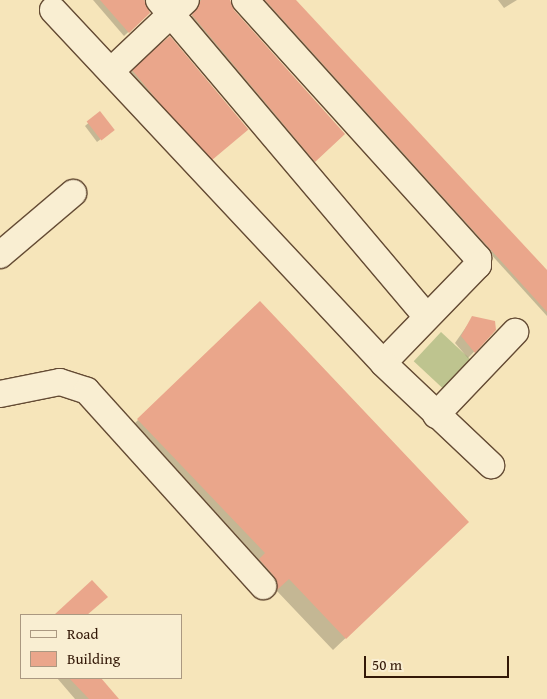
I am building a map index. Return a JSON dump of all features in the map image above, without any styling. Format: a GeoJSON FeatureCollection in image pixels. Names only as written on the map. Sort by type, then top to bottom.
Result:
{"type":"FeatureCollection","features":[{"type":"Feature","properties":{"kind":"street"},"geometry":{"type":"LineString","coordinates":[[245,0],[478,258],[478,265],[426,316],[383,363]]}},
{"type":"Feature","properties":{"kind":"street"},"geometry":{"type":"LineString","coordinates":[[111,71],[172,4],[426,316]]}},
{"type":"Feature","properties":{"kind":"street"},"geometry":{"type":"LineString","coordinates":[[53,10],[383,363],[491,465]]}},
{"type":"Feature","properties":{"kind":"street"},"geometry":{"type":"LineString","coordinates":[[0,255],[73,193]]}},
{"type":"Feature","properties":{"kind":"street"},"geometry":{"type":"LineString","coordinates":[[436,415],[515,332]]}},
{"type":"Feature","properties":{"kind":"street"},"geometry":{"type":"LineString","coordinates":[[0,394],[60,382],[87,390],[263,586]]}},
{"type":"Feature","properties":{"kind":"green space"},"geometry":{"type":"Polygon","coordinates":[[[441,332],[470,359],[443,389],[414,361],[441,332]]]}},
{"type":"Feature","properties":{"kind":"building"},"geometry":{"type":"Polygon","coordinates":[[[100,0],[144,0],[150,13],[129,33],[100,0]]]}},
{"type":"Feature","properties":{"kind":"building"},"geometry":{"type":"Polygon","coordinates":[[[201,0],[230,0],[234,10],[345,134],[315,162],[192,15],[201,0]]]}},
{"type":"Feature","properties":{"kind":"building"},"geometry":{"type":"Polygon","coordinates":[[[265,0],[296,0],[547,270],[547,312],[265,0]]]}},
{"type":"Feature","properties":{"kind":"building"},"geometry":{"type":"Polygon","coordinates":[[[170,36],[248,129],[209,162],[131,69],[170,36]]]}},
{"type":"Feature","properties":{"kind":"building"},"geometry":{"type":"Polygon","coordinates":[[[100,111],[115,130],[101,140],[87,121],[100,111]]]}},
{"type":"Feature","properties":{"kind":"building"},"geometry":{"type":"Polygon","coordinates":[[[260,301],[469,522],[346,639],[289,579],[277,590],[274,576],[259,559],[265,553],[137,419],[260,301]]]}},
{"type":"Feature","properties":{"kind":"building"},"geometry":{"type":"Polygon","coordinates":[[[472,316],[495,321],[496,330],[475,353],[461,336],[472,316]]]}},
{"type":"Feature","properties":{"kind":"building"},"geometry":{"type":"Polygon","coordinates":[[[92,580],[108,597],[88,614],[55,614],[92,580]]]}},
{"type":"Feature","properties":{"kind":"building"},"geometry":{"type":"Polygon","coordinates":[[[70,679],[102,679],[119,699],[89,699],[70,679]]]}}]}
